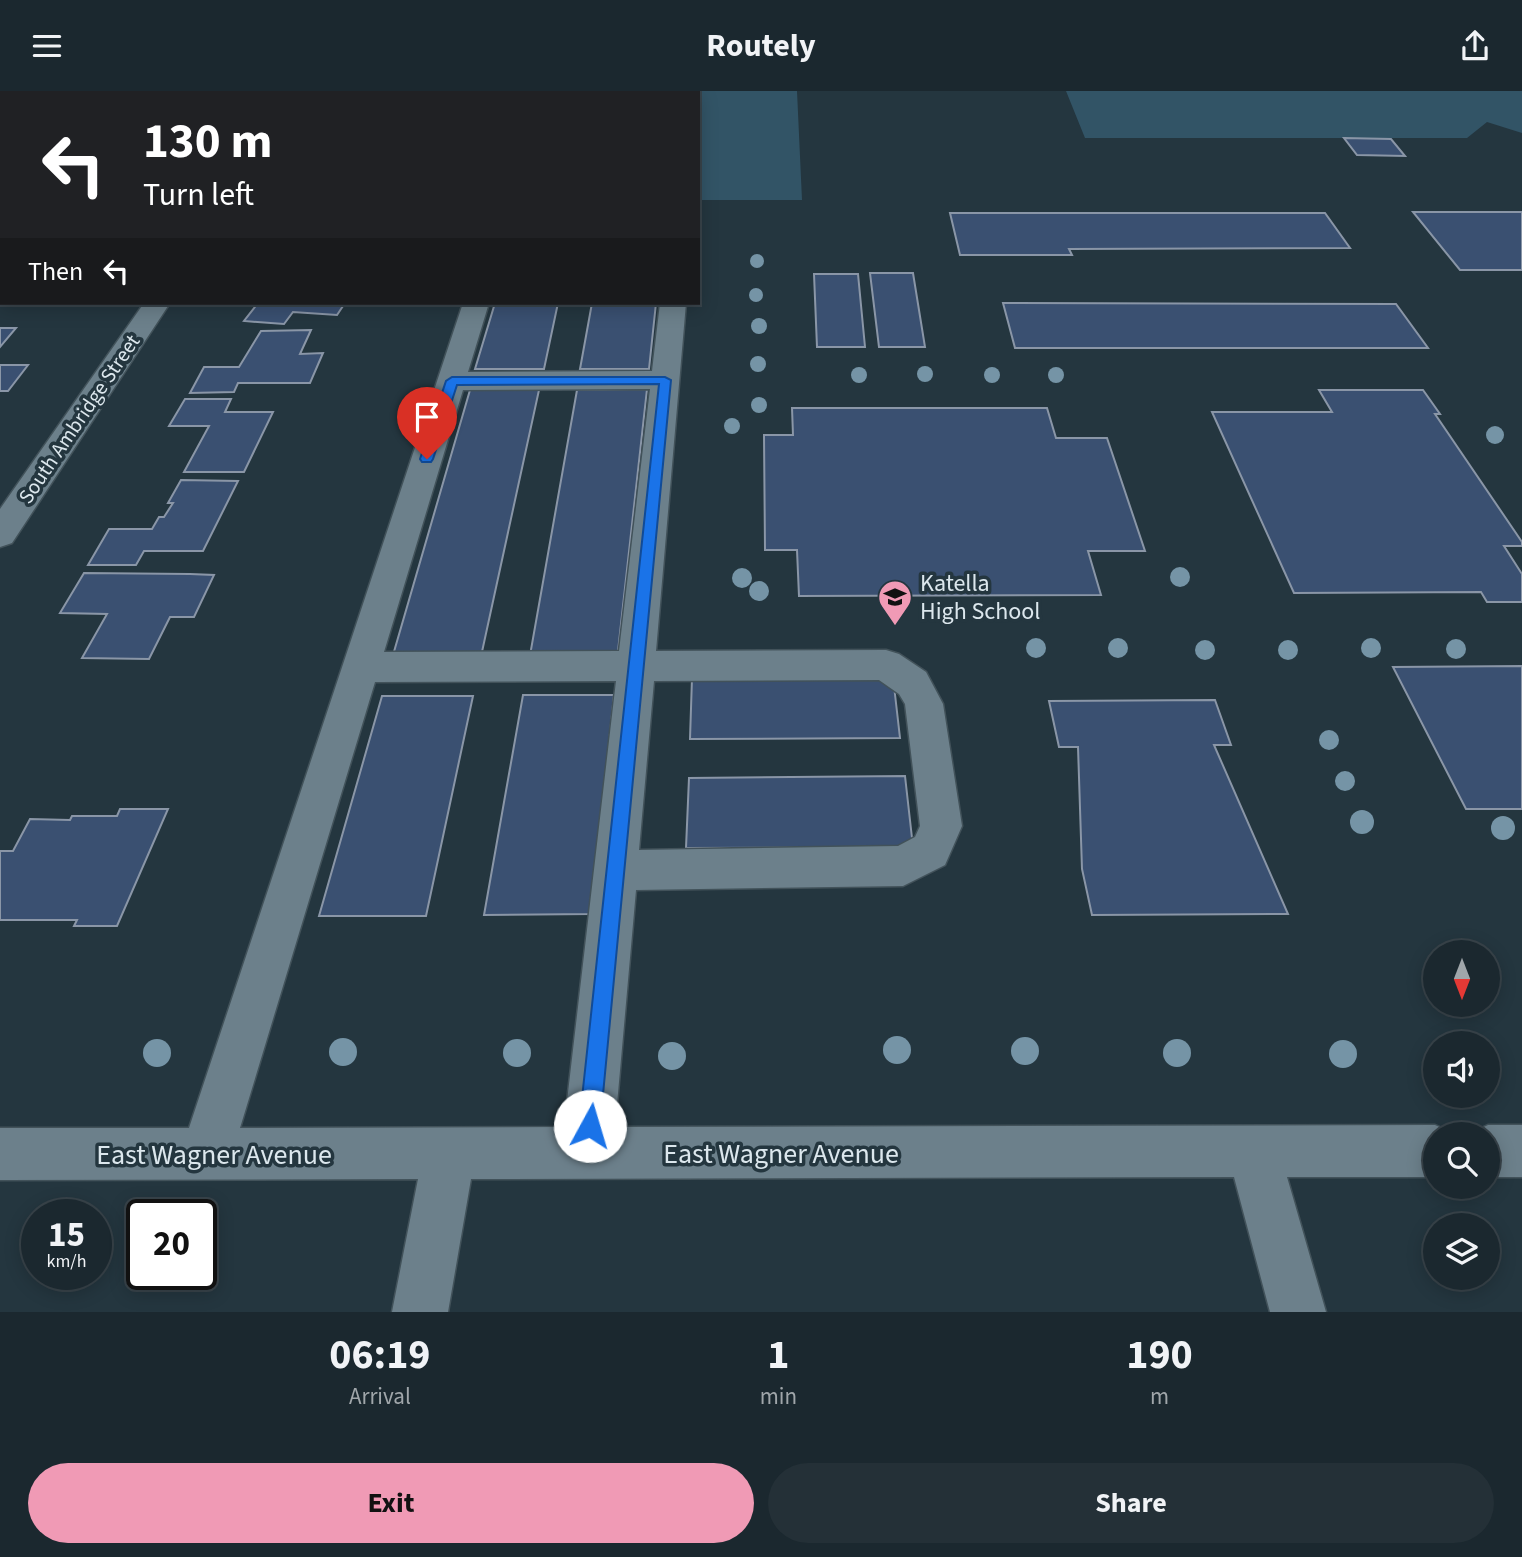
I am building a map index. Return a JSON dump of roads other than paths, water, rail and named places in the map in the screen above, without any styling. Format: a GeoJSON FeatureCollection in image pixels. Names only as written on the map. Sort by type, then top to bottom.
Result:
{"type":"FeatureCollection","features":[{"type":"Feature","properties":{"kind":"street","name":"South Ambridge Street"},"geometry":{"type":"LineString","coordinates":[[0,535],[156,305]]}},
{"type":"Feature","properties":{"kind":"street"},"geometry":{"type":"LineString","coordinates":[[206,1154],[475,305]]}},
{"type":"Feature","properties":{"kind":"street"},"geometry":{"type":"LineString","coordinates":[[587,1154],[673,305]]}},
{"type":"Feature","properties":{"kind":"street"},"geometry":{"type":"LineString","coordinates":[[452,381],[665,380]]}},
{"type":"Feature","properties":{"kind":"street"},"geometry":{"type":"LineString","coordinates":[[360,667],[886,665],[913,683],[924,704],[941,826],[930,851],[903,866],[615,870]]}},
{"type":"Feature","properties":{"kind":"street"},"geometry":{"type":"LineString","coordinates":[[1253,1151],[1298,1312]]}},
{"type":"Feature","properties":{"kind":"street","name":"East Wagner Avenue"},"geometry":{"type":"LineString","coordinates":[[0,1154],[1423,1151]]}},
{"type":"Feature","properties":{"kind":"street"},"geometry":{"type":"LineString","coordinates":[[1500,1151],[1522,1151]]}},
{"type":"Feature","properties":{"kind":"street"},"geometry":{"type":"LineString","coordinates":[[420,1312],[449,1154]]}},
{"type":"Feature","properties":{"kind":"place","name":"Katella High School"},"geometry":{"type":"Point","coordinates":[895,627]}}]}
